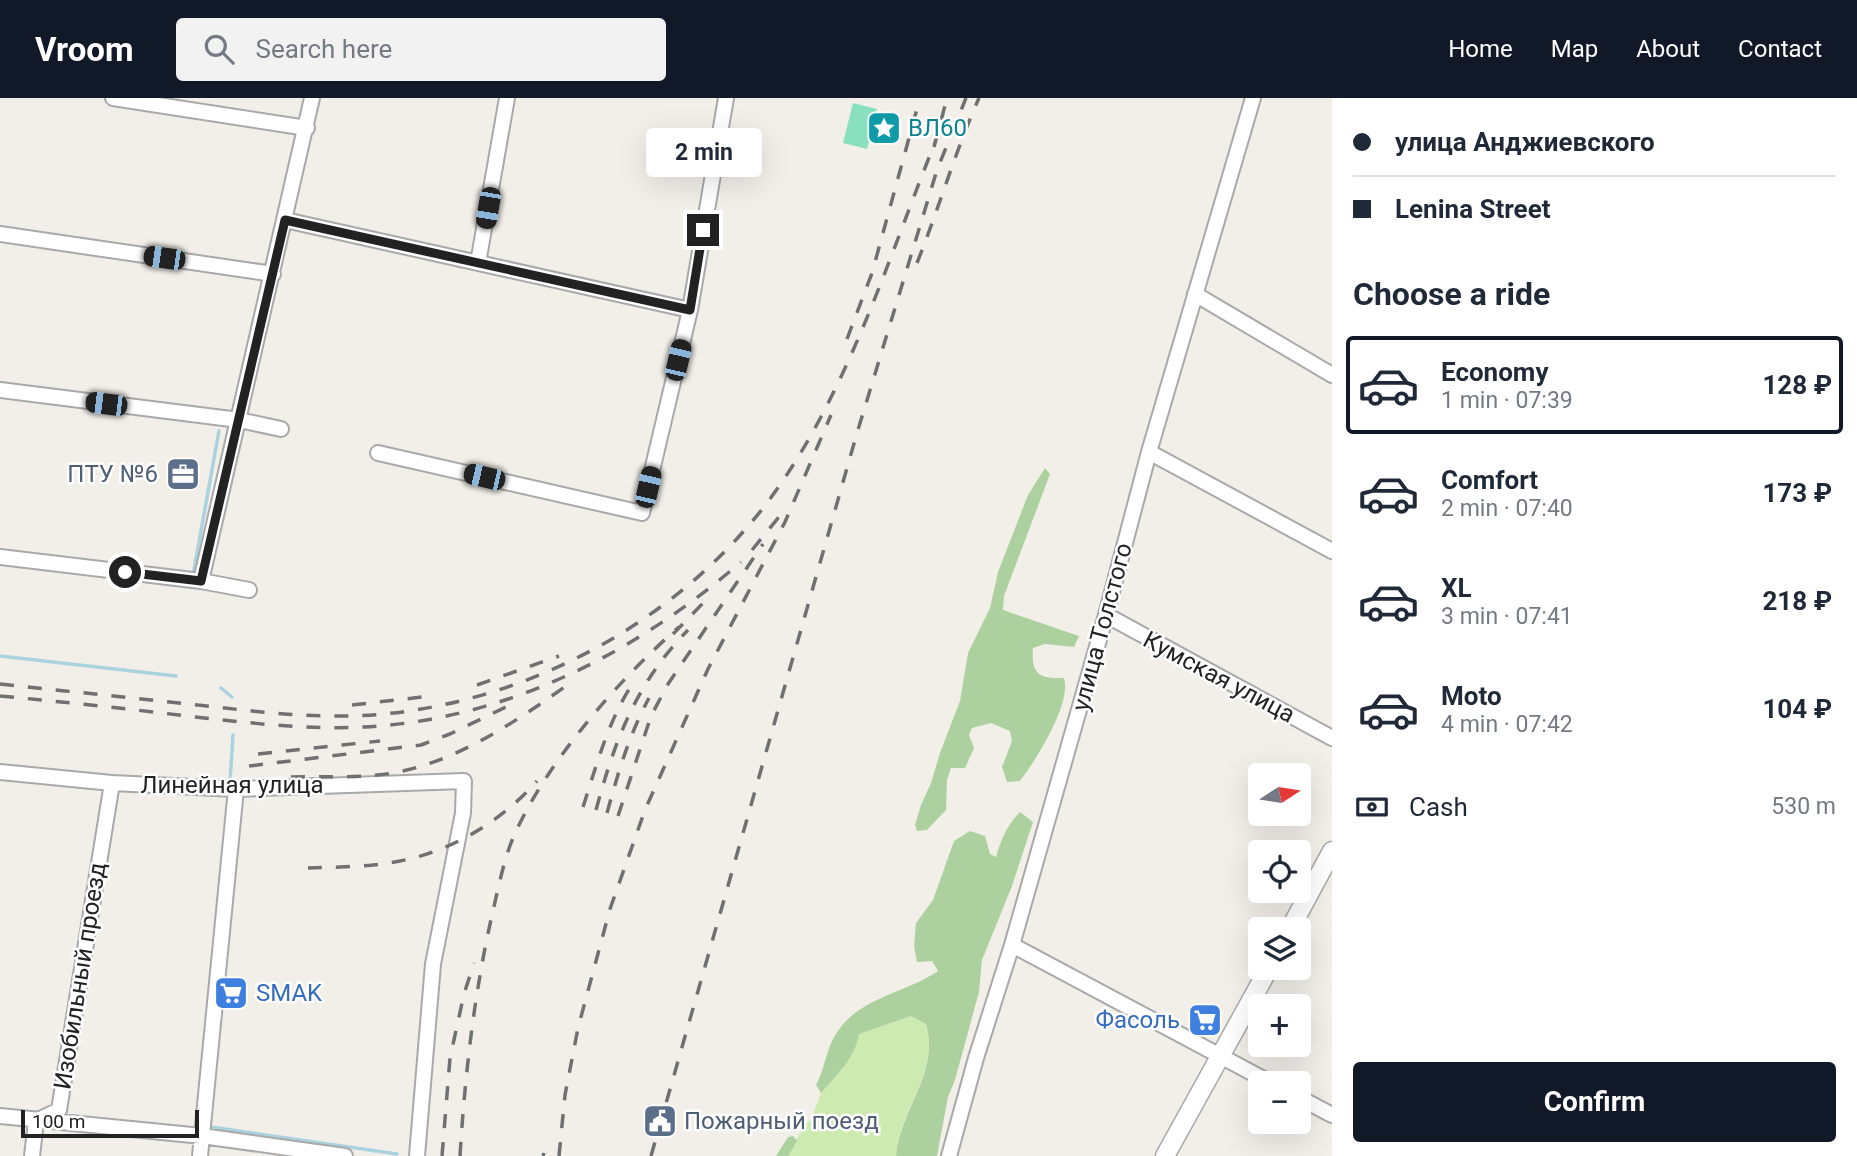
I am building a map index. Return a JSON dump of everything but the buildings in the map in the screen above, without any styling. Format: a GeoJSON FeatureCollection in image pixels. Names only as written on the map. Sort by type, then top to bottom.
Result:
{"type":"FeatureCollection","features":[{"type":"Feature","properties":{"kind":"street"},"geometry":{"type":"LineString","coordinates":[[113,98],[307,128]]}},
{"type":"Feature","properties":{"kind":"street"},"geometry":{"type":"LineString","coordinates":[[201,581],[312,98]]}},
{"type":"Feature","properties":{"kind":"street"},"geometry":{"type":"LineString","coordinates":[[478,263],[507,98]]}},
{"type":"Feature","properties":{"kind":"street"},"geometry":{"type":"LineString","coordinates":[[378,453],[642,513],[690,310],[726,98]]}},
{"type":"Feature","properties":{"kind":"street","name":"улица Толстого"},"geometry":{"type":"LineString","coordinates":[[949,1156],[976,1058],[1012,945],[1106,615],[1149,452],[1253,98]]}},
{"type":"Feature","properties":{"kind":"street"},"geometry":{"type":"LineString","coordinates":[[285,220],[690,310]]}},
{"type":"Feature","properties":{"kind":"street"},"geometry":{"type":"LineString","coordinates":[[0,234],[273,274]]}},
{"type":"Feature","properties":{"kind":"street"},"geometry":{"type":"LineString","coordinates":[[1195,294],[1332,375]]}},
{"type":"Feature","properties":{"kind":"street"},"geometry":{"type":"LineString","coordinates":[[0,390],[239,420],[281,429]]}},
{"type":"Feature","properties":{"kind":"street"},"geometry":{"type":"LineString","coordinates":[[1149,452],[1332,551]]}},
{"type":"Feature","properties":{"kind":"street"},"geometry":{"type":"LineString","coordinates":[[0,557],[201,581],[249,590]]}},
{"type":"Feature","properties":{"kind":"street","name":"Кумская улица"},"geometry":{"type":"LineString","coordinates":[[1106,615],[1332,738]]}},
{"type":"Feature","properties":{"kind":"street","name":"Линейная улица"},"geometry":{"type":"LineString","coordinates":[[0,772],[112,783],[236,789],[464,781],[463,813],[433,964],[416,1156]]}},
{"type":"Feature","properties":{"kind":"street","name":"Изобильный проезд"},"geometry":{"type":"LineString","coordinates":[[32,1156],[36,1121],[59,1110],[112,783]]}},
{"type":"Feature","properties":{"kind":"street"},"geometry":{"type":"LineString","coordinates":[[200,1156],[236,789]]}},
{"type":"Feature","properties":{"kind":"street"},"geometry":{"type":"LineString","coordinates":[[1296,917],[1332,851]]}},
{"type":"Feature","properties":{"kind":"street"},"geometry":{"type":"LineString","coordinates":[[1012,945],[1248,1071]]}},
{"type":"Feature","properties":{"kind":"street"},"geometry":{"type":"LineString","coordinates":[[1165,1156],[1262,980]]}},
{"type":"Feature","properties":{"kind":"street"},"geometry":{"type":"LineString","coordinates":[[1311,1104],[1332,1115]]}},
{"type":"Feature","properties":{"kind":"street"},"geometry":{"type":"LineString","coordinates":[[0,1116],[202,1136],[345,1156]]}},
{"type":"Feature","properties":{"kind":"green space"},"geometry":{"type":"Polygon","coordinates":[[[853,103],[877,109],[867,149],[843,143],[853,103]]]}},
{"type":"Feature","properties":{"kind":"green space"},"geometry":{"type":"Polygon","coordinates":[[[1045,468],[1050,474],[1004,596],[1003,610],[1079,636],[1074,647],[1045,644],[1033,648],[1033,664],[1038,673],[1064,678],[1063,702],[1043,746],[1020,781],[1007,782],[1002,767],[1012,741],[1010,731],[991,723],[972,728],[969,735],[974,748],[965,768],[951,768],[947,780],[946,810],[927,830],[917,831],[915,825],[921,805],[960,701],[968,653],[990,608],[998,572],[1028,495],[1045,468]]]}},
{"type":"Feature","properties":{"kind":"green space"},"geometry":{"type":"Polygon","coordinates":[[[1020,812],[1033,822],[1012,886],[982,960],[979,992],[948,1097],[937,1156],[896,1156],[904,1122],[928,1059],[926,1024],[911,1016],[859,1034],[849,1058],[821,1093],[816,1085],[830,1046],[845,1022],[856,1012],[938,971],[932,961],[917,962],[914,947],[916,923],[933,900],[954,841],[970,831],[985,836],[990,854],[996,857],[1005,833],[1020,812]]]}},
{"type":"Feature","properties":{"kind":"green space"},"geometry":{"type":"Polygon","coordinates":[[[911,1016],[926,1024],[929,1042],[923,1075],[904,1122],[896,1156],[788,1156],[804,1125],[811,1120],[821,1093],[839,1073],[859,1034],[911,1016]]]}},
{"type":"Feature","properties":{"kind":"green space"},"geometry":{"type":"Polygon","coordinates":[[[793,1136],[797,1141],[788,1156],[776,1156],[788,1137],[793,1136]]]}},
{"type":"Feature","properties":{"kind":"waterway"},"geometry":{"type":"LineString","coordinates":[[193,575],[219,431]]}},
{"type":"Feature","properties":{"kind":"waterway"},"geometry":{"type":"LineString","coordinates":[[0,656],[176,676]]}},
{"type":"Feature","properties":{"kind":"waterway"},"geometry":{"type":"LineString","coordinates":[[221,688],[232,697]]}},
{"type":"Feature","properties":{"kind":"waterway"},"geometry":{"type":"LineString","coordinates":[[230,781],[233,735]]}},
{"type":"Feature","properties":{"kind":"waterway"},"geometry":{"type":"LineString","coordinates":[[211,1127],[397,1154]]}},
{"type":"Feature","properties":{"kind":"railway"},"geometry":{"type":"LineString","coordinates":[[847,339],[872,273],[920,98]]}},
{"type":"Feature","properties":{"kind":"railway"},"geometry":{"type":"LineString","coordinates":[[934,147],[947,98]]}},
{"type":"Feature","properties":{"kind":"railway"},"geometry":{"type":"LineString","coordinates":[[651,1156],[857,433],[937,170],[966,98]]}},
{"type":"Feature","properties":{"kind":"railway"},"geometry":{"type":"LineString","coordinates":[[917,263],[979,98]]}},
{"type":"Feature","properties":{"kind":"railway"},"geometry":{"type":"LineString","coordinates":[[0,684],[244,710],[360,716],[442,705],[500,690],[556,668],[610,640],[660,607],[706,569],[748,526],[784,479],[808,440],[850,357],[936,140]]}},
{"type":"Feature","properties":{"kind":"railway"},"geometry":{"type":"LineString","coordinates":[[559,1156],[565,1095],[578,1028],[610,909],[645,810],[708,669],[785,522],[831,415]]}},
{"type":"Feature","properties":{"kind":"railway"},"geometry":{"type":"LineString","coordinates":[[752,550],[783,512]]}},
{"type":"Feature","properties":{"kind":"railway"},"geometry":{"type":"LineString","coordinates":[[618,816],[651,716],[668,684],[763,544]]}},
{"type":"Feature","properties":{"kind":"railway"},"geometry":{"type":"LineString","coordinates":[[0,696],[301,727],[343,728],[416,722],[468,711],[518,696],[566,676],[658,625],[741,562]]}},
{"type":"Feature","properties":{"kind":"railway"},"geometry":{"type":"LineString","coordinates":[[673,634],[707,599]]}},
{"type":"Feature","properties":{"kind":"railway"},"geometry":{"type":"LineString","coordinates":[[460,1156],[475,1005],[492,915],[513,838],[544,781],[585,725],[632,672],[679,627]]}},
{"type":"Feature","properties":{"kind":"railway"},"geometry":{"type":"LineString","coordinates":[[596,810],[620,736],[641,692],[654,671],[688,630]]}},
{"type":"Feature","properties":{"kind":"railway"},"geometry":{"type":"LineString","coordinates":[[477,685],[559,656]]}},
{"type":"Feature","properties":{"kind":"railway"},"geometry":{"type":"LineString","coordinates":[[291,777],[377,775],[430,763],[481,741],[573,681]]}},
{"type":"Feature","properties":{"kind":"railway"},"geometry":{"type":"LineString","coordinates":[[583,807],[610,728],[633,683]]}},
{"type":"Feature","properties":{"kind":"railway"},"geometry":{"type":"LineString","coordinates":[[352,705],[422,697]]}},
{"type":"Feature","properties":{"kind":"railway"},"geometry":{"type":"LineString","coordinates":[[607,813],[630,740],[649,698]]}},
{"type":"Feature","properties":{"kind":"railway"},"geometry":{"type":"LineString","coordinates":[[249,766],[421,745],[506,707]]}},
{"type":"Feature","properties":{"kind":"railway"},"geometry":{"type":"LineString","coordinates":[[258,754],[380,741]]}},
{"type":"Feature","properties":{"kind":"railway"},"geometry":{"type":"LineString","coordinates":[[308,868],[389,863],[438,850],[492,821],[537,781]]}},
{"type":"Feature","properties":{"kind":"railway"},"geometry":{"type":"LineString","coordinates":[[442,1156],[450,1058],[464,994],[474,963]]}},
{"type":"Feature","properties":{"kind":"place","name":"ВЛ60"},"geometry":{"type":"Point","coordinates":[884,128]}},
{"type":"Feature","properties":{"kind":"place","name":"ПТУ №6"},"geometry":{"type":"Point","coordinates":[183,474]}},
{"type":"Feature","properties":{"kind":"place","name":"SMAK"},"geometry":{"type":"Point","coordinates":[231,993]}},
{"type":"Feature","properties":{"kind":"place","name":"Фасоль"},"geometry":{"type":"Point","coordinates":[1205,1020]}},
{"type":"Feature","properties":{"kind":"place","name":"Пожарный поезд"},"geometry":{"type":"Point","coordinates":[660,1121]}},
{"type":"Feature","properties":{"kind":"route"},"geometry":{"type":"LineString","coordinates":[[125,572],[201,581],[285,220],[690,310],[703,230]]}}]}
